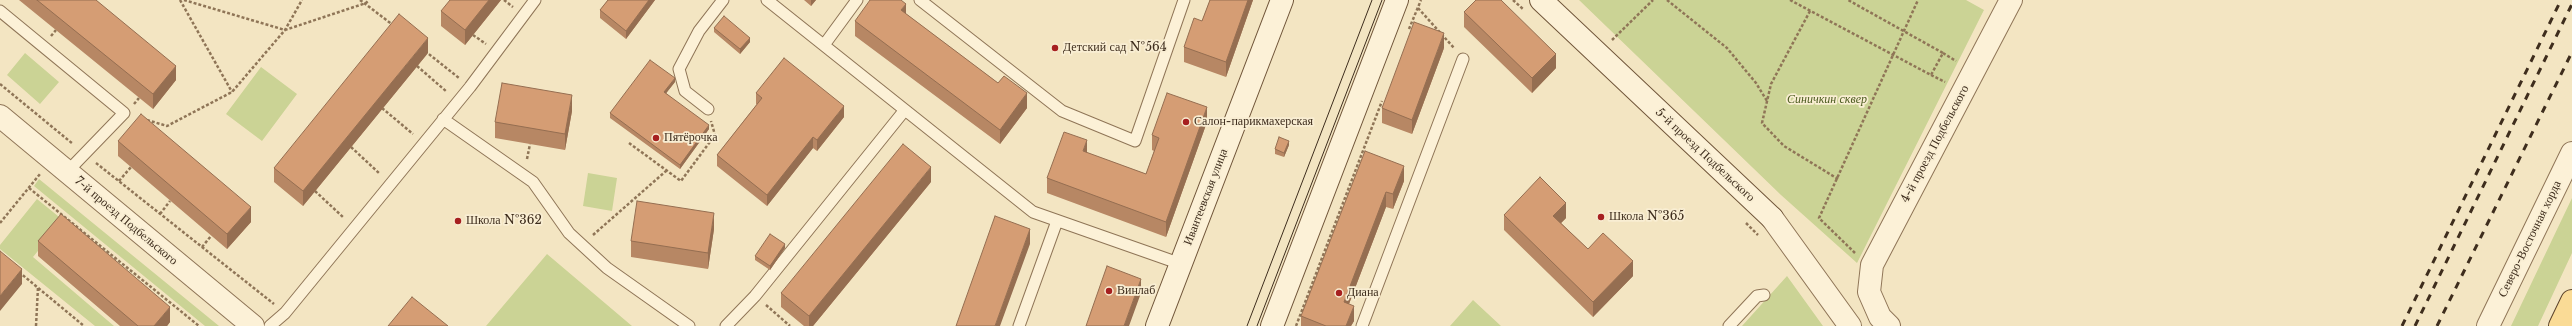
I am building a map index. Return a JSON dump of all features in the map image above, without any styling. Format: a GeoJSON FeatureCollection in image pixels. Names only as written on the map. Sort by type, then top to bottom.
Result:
{"type":"FeatureCollection","features":[{"type":"Feature","properties":{"kind":"main road"},"geometry":{"type":"LineString","coordinates":[[2560,326],[2572,301]]}},
{"type":"Feature","properties":{"kind":"street","name":"Ивантеевская улица"},"geometry":{"type":"LineString","coordinates":[[1157,326],[1282,0]]}},
{"type":"Feature","properties":{"kind":"street"},"geometry":{"type":"LineString","coordinates":[[1272,326],[1397,0]]}},
{"type":"Feature","properties":{"kind":"street","name":"5-й проезд Подбельского"},"geometry":{"type":"LineString","coordinates":[[1541,0],[1772,218],[1850,326]]}},
{"type":"Feature","properties":{"kind":"street","name":"4-й проезд Подбельского"},"geometry":{"type":"LineString","coordinates":[[1889,326],[1880,317],[1869,292],[1874,260],[2011,0]]}},
{"type":"Feature","properties":{"kind":"street","name":"7-й проезд Подбельского"},"geometry":{"type":"LineString","coordinates":[[0,116],[253,326]]}},
{"type":"Feature","properties":{"kind":"street","name":"Северо-Восточная хорда"},"geometry":{"type":"LineString","coordinates":[[2488,326],[2572,153]]}},
{"type":"Feature","properties":{"kind":"lane"},"geometry":{"type":"LineString","coordinates":[[270,326],[285,313],[458,102],[535,0]]}},
{"type":"Feature","properties":{"kind":"lane"},"geometry":{"type":"LineString","coordinates":[[708,109],[685,91],[679,69],[699,31],[723,0]]}},
{"type":"Feature","properties":{"kind":"lane"},"geometry":{"type":"LineString","coordinates":[[767,0],[904,111],[1033,212],[1181,264]]}},
{"type":"Feature","properties":{"kind":"lane"},"geometry":{"type":"LineString","coordinates":[[824,45],[857,0]]}},
{"type":"Feature","properties":{"kind":"lane"},"geometry":{"type":"LineString","coordinates":[[920,0],[1062,111],[1135,141],[1184,0]]}},
{"type":"Feature","properties":{"kind":"lane"},"geometry":{"type":"LineString","coordinates":[[0,11],[124,113],[67,172]]}},
{"type":"Feature","properties":{"kind":"lane"},"geometry":{"type":"LineString","coordinates":[[1362,326],[1463,59]]}},
{"type":"Feature","properties":{"kind":"lane"},"geometry":{"type":"LineString","coordinates":[[726,326],[755,296],[904,111]]}},
{"type":"Feature","properties":{"kind":"lane"},"geometry":{"type":"LineString","coordinates":[[443,119],[533,182],[569,233],[607,268],[689,326]]}},
{"type":"Feature","properties":{"kind":"lane"},"geometry":{"type":"LineString","coordinates":[[1019,326],[1057,221]]}},
{"type":"Feature","properties":{"kind":"lane"},"geometry":{"type":"LineString","coordinates":[[1728,326],[1757,296],[1764,295]]}},
{"type":"Feature","properties":{"kind":"path"},"geometry":{"type":"LineString","coordinates":[[180,0],[232,92]]}},
{"type":"Feature","properties":{"kind":"path"},"geometry":{"type":"LineString","coordinates":[[184,0],[285,30],[366,4],[369,0]]}},
{"type":"Feature","properties":{"kind":"path"},"geometry":{"type":"LineString","coordinates":[[124,113],[167,126],[232,92],[285,30],[302,0]]}},
{"type":"Feature","properties":{"kind":"path"},"geometry":{"type":"LineString","coordinates":[[360,0],[397,28]]}},
{"type":"Feature","properties":{"kind":"path"},"geometry":{"type":"LineString","coordinates":[[1407,35],[1421,0]]}},
{"type":"Feature","properties":{"kind":"path"},"geometry":{"type":"LineString","coordinates":[[1609,43],[1653,0]]}},
{"type":"Feature","properties":{"kind":"path"},"geometry":{"type":"LineString","coordinates":[[1667,0],[1727,48],[1756,83],[1767,102]]}},
{"type":"Feature","properties":{"kind":"path"},"geometry":{"type":"LineString","coordinates":[[1790,0],[1951,85]]}},
{"type":"Feature","properties":{"kind":"path"},"geometry":{"type":"LineString","coordinates":[[1848,0],[1962,64]]}},
{"type":"Feature","properties":{"kind":"path"},"geometry":{"type":"LineString","coordinates":[[1858,253],[1853,253],[1819,218],[1918,0]]}},
{"type":"Feature","properties":{"kind":"path"},"geometry":{"type":"LineString","coordinates":[[1418,8],[1463,59]]}},
{"type":"Feature","properties":{"kind":"path"},"geometry":{"type":"LineString","coordinates":[[1810,11],[1771,84],[1762,123],[1784,146],[1838,179]]}},
{"type":"Feature","properties":{"kind":"path"},"geometry":{"type":"LineString","coordinates":[[421,48],[470,87]]}},
{"type":"Feature","properties":{"kind":"path"},"geometry":{"type":"LineString","coordinates":[[1931,75],[1943,53]]}},
{"type":"Feature","properties":{"kind":"path"},"geometry":{"type":"LineString","coordinates":[[417,66],[458,102]]}},
{"type":"Feature","properties":{"kind":"path"},"geometry":{"type":"LineString","coordinates":[[0,84],[84,154],[285,313]]}},
{"type":"Feature","properties":{"kind":"path"},"geometry":{"type":"LineString","coordinates":[[1296,326],[1382,100]]}},
{"type":"Feature","properties":{"kind":"path"},"geometry":{"type":"LineString","coordinates":[[382,108],[424,143]]}},
{"type":"Feature","properties":{"kind":"path"},"geometry":{"type":"LineString","coordinates":[[629,143],[680,181],[714,135],[708,109]]}},
{"type":"Feature","properties":{"kind":"path"},"geometry":{"type":"LineString","coordinates":[[351,147],[391,183]]}},
{"type":"Feature","properties":{"kind":"path"},"geometry":{"type":"LineString","coordinates":[[119,181],[131,167]]}},
{"type":"Feature","properties":{"kind":"path"},"geometry":{"type":"LineString","coordinates":[[581,244],[666,170]]}},
{"type":"Feature","properties":{"kind":"path"},"geometry":{"type":"LineString","coordinates":[[0,223],[28,188],[92,238],[199,326]]}},
{"type":"Feature","properties":{"kind":"path"},"geometry":{"type":"LineString","coordinates":[[315,191],[355,227]]}},
{"type":"Feature","properties":{"kind":"path"},"geometry":{"type":"LineString","coordinates":[[160,214],[170,201]]}},
{"type":"Feature","properties":{"kind":"path"},"geometry":{"type":"LineString","coordinates":[[202,247],[211,236]]}},
{"type":"Feature","properties":{"kind":"path"},"geometry":{"type":"LineString","coordinates":[[87,243],[92,238]]}},
{"type":"Feature","properties":{"kind":"path"},"geometry":{"type":"LineString","coordinates":[[119,271],[124,265]]}},
{"type":"Feature","properties":{"kind":"path"},"geometry":{"type":"LineString","coordinates":[[16,269],[84,326]]}},
{"type":"Feature","properties":{"kind":"path"},"geometry":{"type":"LineString","coordinates":[[36,326],[38,287]]}},
{"type":"Feature","properties":{"kind":"path"},"geometry":{"type":"LineString","coordinates":[[755,296],[790,326]]}},
{"type":"Feature","properties":{"kind":"green space","name":"Синичкин сквер"},"geometry":{"type":"Polygon","coordinates":[[[1579,0],[1966,0],[1984,10],[1857,263],[1781,195],[1579,0]]]}},
{"type":"Feature","properties":{"kind":"green space"},"geometry":{"type":"Polygon","coordinates":[[[25,53],[59,82],[40,104],[7,75],[25,53]]]}},
{"type":"Feature","properties":{"kind":"green space"},"geometry":{"type":"Polygon","coordinates":[[[261,67],[297,94],[262,141],[226,114],[261,67]]]}},
{"type":"Feature","properties":{"kind":"green space"},"geometry":{"type":"Polygon","coordinates":[[[588,173],[617,178],[612,211],[583,206],[588,173]]]}},
{"type":"Feature","properties":{"kind":"green space"},"geometry":{"type":"Polygon","coordinates":[[[39,179],[219,326],[205,326],[34,186],[39,179]]]}},
{"type":"Feature","properties":{"kind":"green space"},"geometry":{"type":"Polygon","coordinates":[[[2572,198],[2572,253],[2538,326],[2511,326],[2572,198]]]}},
{"type":"Feature","properties":{"kind":"green space"},"geometry":{"type":"Polygon","coordinates":[[[37,199],[85,238],[60,224],[33,257],[114,326],[95,326],[0,249],[0,245],[37,199]]]}},
{"type":"Feature","properties":{"kind":"green space"},"geometry":{"type":"Polygon","coordinates":[[[547,254],[632,326],[486,326],[547,254]]]}},
{"type":"Feature","properties":{"kind":"green space"},"geometry":{"type":"Polygon","coordinates":[[[1787,276],[1823,326],[1742,326],[1787,276]]]}},
{"type":"Feature","properties":{"kind":"green space"},"geometry":{"type":"Polygon","coordinates":[[[1473,300],[1501,326],[1450,326],[1473,300]]]}},
{"type":"Feature","properties":{"kind":"building"},"geometry":{"type":"Polygon","coordinates":[[[37,0],[96,0],[176,66],[153,94],[37,0]]]}},
{"type":"Feature","properties":{"kind":"building"},"geometry":{"type":"Polygon","coordinates":[[[450,0],[489,0],[465,30],[441,11],[450,0]]]}},
{"type":"Feature","properties":{"kind":"building"},"geometry":{"type":"Polygon","coordinates":[[[608,0],[649,0],[626,31],[600,10],[608,0]]]}},
{"type":"Feature","properties":{"kind":"building"},"geometry":{"type":"Polygon","coordinates":[[[870,0],[901,0],[906,4],[901,10],[998,83],[1004,76],[1027,93],[1000,130],[855,21],[870,0]]]}},
{"type":"Feature","properties":{"kind":"building"},"geometry":{"type":"Polygon","coordinates":[[[1210,0],[1248,0],[1226,62],[1184,47],[1194,18],[1202,21],[1210,0]]]}},
{"type":"Feature","properties":{"kind":"building"},"geometry":{"type":"Polygon","coordinates":[[[1476,0],[1501,0],[1556,54],[1532,78],[1464,12],[1476,0]]]}},
{"type":"Feature","properties":{"kind":"building"},"geometry":{"type":"Polygon","coordinates":[[[399,14],[428,38],[303,191],[274,168],[399,14]]]}},
{"type":"Feature","properties":{"kind":"building"},"geometry":{"type":"Polygon","coordinates":[[[724,16],[750,38],[740,49],[714,28],[724,16]]]}},
{"type":"Feature","properties":{"kind":"building"},"geometry":{"type":"Polygon","coordinates":[[[1414,22],[1444,33],[1412,120],[1382,108],[1414,22]]]}},
{"type":"Feature","properties":{"kind":"building"},"geometry":{"type":"Polygon","coordinates":[[[784,58],[844,106],[817,140],[813,137],[767,195],[717,155],[762,98],[756,93],[784,58]]]}},
{"type":"Feature","properties":{"kind":"building"},"geometry":{"type":"Polygon","coordinates":[[[650,60],[675,78],[664,92],[709,125],[680,165],[610,113],[650,60]]]}},
{"type":"Feature","properties":{"kind":"building"},"geometry":{"type":"Polygon","coordinates":[[[502,83],[572,95],[565,134],[495,122],[502,83]]]}},
{"type":"Feature","properties":{"kind":"building"},"geometry":{"type":"Polygon","coordinates":[[[1167,93],[1207,107],[1166,222],[1047,178],[1064,132],[1087,140],[1083,151],[1146,174],[1159,138],[1152,135],[1167,93]]]}},
{"type":"Feature","properties":{"kind":"building"},"geometry":{"type":"Polygon","coordinates":[[[141,114],[251,207],[227,234],[118,141],[141,114]]]}},
{"type":"Feature","properties":{"kind":"building"},"geometry":{"type":"Polygon","coordinates":[[[1279,137],[1289,141],[1284,153],[1275,149],[1279,137]]]}},
{"type":"Feature","properties":{"kind":"building"},"geometry":{"type":"Polygon","coordinates":[[[903,144],[931,167],[809,316],[781,293],[903,144]]]}},
{"type":"Feature","properties":{"kind":"building"},"geometry":{"type":"Polygon","coordinates":[[[1365,151],[1404,166],[1393,194],[1386,192],[1344,302],[1354,306],[1346,326],[1326,326],[1301,316],[1365,151]]]}},
{"type":"Feature","properties":{"kind":"building"},"geometry":{"type":"Polygon","coordinates":[[[1540,177],[1566,203],[1553,216],[1588,249],[1603,233],[1633,261],[1593,302],[1504,215],[1540,177]]]}},
{"type":"Feature","properties":{"kind":"building"},"geometry":{"type":"Polygon","coordinates":[[[637,201],[714,213],[708,253],[631,241],[637,201]]]}},
{"type":"Feature","properties":{"kind":"building"},"geometry":{"type":"Polygon","coordinates":[[[61,214],[170,307],[154,326],[138,326],[38,241],[61,214]]]}},
{"type":"Feature","properties":{"kind":"building"},"geometry":{"type":"Polygon","coordinates":[[[995,216],[1030,229],[995,326],[956,326],[995,216]]]}},
{"type":"Feature","properties":{"kind":"building"},"geometry":{"type":"Polygon","coordinates":[[[770,234],[785,244],[770,266],[755,256],[770,234]]]}},
{"type":"Feature","properties":{"kind":"building"},"geometry":{"type":"Polygon","coordinates":[[[0,251],[22,269],[0,296],[0,251]]]}},
{"type":"Feature","properties":{"kind":"building"},"geometry":{"type":"Polygon","coordinates":[[[1107,266],[1141,279],[1124,326],[1086,326],[1107,266]]]}},
{"type":"Feature","properties":{"kind":"building"},"geometry":{"type":"Polygon","coordinates":[[[412,297],[448,326],[388,326],[412,297]]]}},
{"type":"Feature","properties":{"kind":"tram line"},"geometry":{"type":"LineString","coordinates":[[1247,326],[1372,0]]}},
{"type":"Feature","properties":{"kind":"tram line"},"geometry":{"type":"LineString","coordinates":[[1257,326],[1382,0]]}},
{"type":"Feature","properties":{"kind":"railway"},"geometry":{"type":"LineString","coordinates":[[2402,326],[2561,0]]}},
{"type":"Feature","properties":{"kind":"railway"},"geometry":{"type":"LineString","coordinates":[[2415,326],[2572,4]]}},
{"type":"Feature","properties":{"kind":"railway"},"geometry":{"type":"LineString","coordinates":[[2437,326],[2572,52]]}},
{"type":"Feature","properties":{"kind":"place","name":"Детский сад №564"},"geometry":{"type":"Point","coordinates":[1055,48]}},
{"type":"Feature","properties":{"kind":"place","name":"Салон-парикмахерская"},"geometry":{"type":"Point","coordinates":[1186,122]}},
{"type":"Feature","properties":{"kind":"place","name":"Пятёрочка"},"geometry":{"type":"Point","coordinates":[656,138]}},
{"type":"Feature","properties":{"kind":"place","name":"Школа №365"},"geometry":{"type":"Point","coordinates":[1601,217]}},
{"type":"Feature","properties":{"kind":"place","name":"Школа №362"},"geometry":{"type":"Point","coordinates":[458,221]}},
{"type":"Feature","properties":{"kind":"place","name":"Винлаб"},"geometry":{"type":"Point","coordinates":[1109,291]}},
{"type":"Feature","properties":{"kind":"place","name":"Диана"},"geometry":{"type":"Point","coordinates":[1339,293]}}]}
